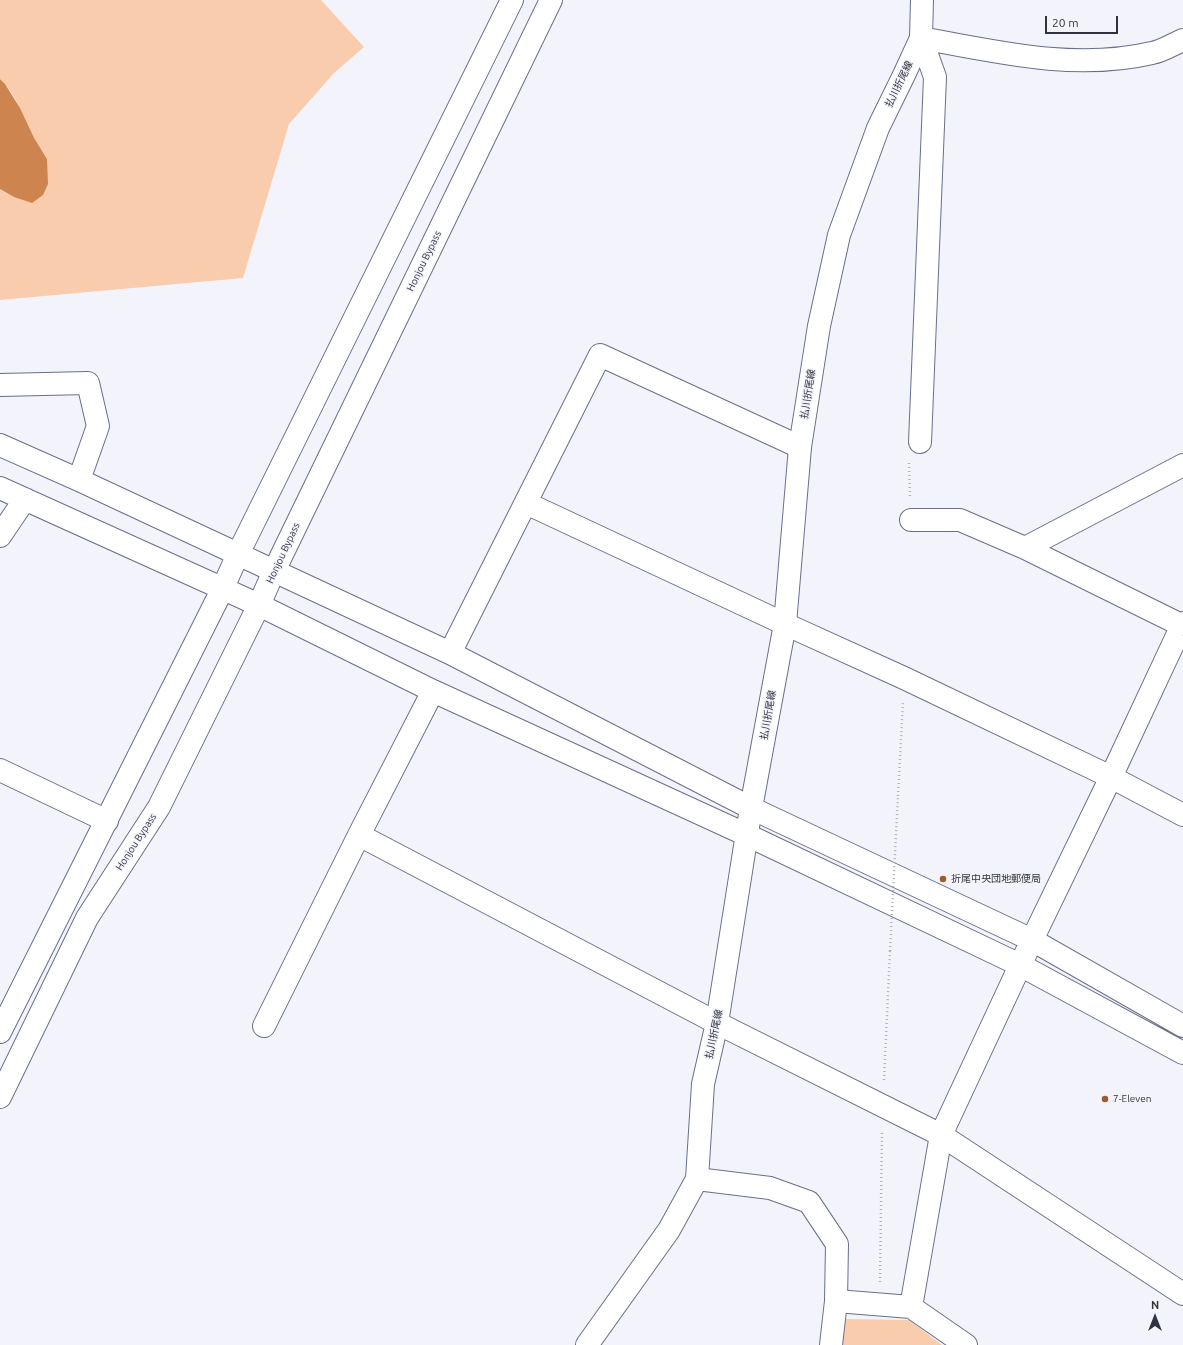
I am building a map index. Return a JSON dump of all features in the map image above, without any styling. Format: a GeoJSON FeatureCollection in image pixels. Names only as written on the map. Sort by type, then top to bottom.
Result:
{"type":"FeatureCollection","features":[{"type":"Feature","properties":{"kind":"main road"},"geometry":{"type":"LineString","coordinates":[[0,1032],[222,590],[238,554],[512,0]]}},
{"type":"Feature","properties":{"kind":"main road","name":"Honjou Bypass"},"geometry":{"type":"LineString","coordinates":[[0,1097],[87,918],[159,807],[259,606],[274,571],[550,0]]}},
{"type":"Feature","properties":{"kind":"main road","name":"払川折尾線"},"geometry":{"type":"LineString","coordinates":[[697,1179],[702,1084],[717,1023],[751,808],[785,624],[800,447],[819,326],[839,235],[878,128],[921,38],[922,0]]}},
{"type":"Feature","properties":{"kind":"main road"},"geometry":{"type":"LineString","coordinates":[[920,442],[935,77],[921,38],[1021,56],[1107,60],[1154,53],[1183,40]]}},
{"type":"Feature","properties":{"kind":"main road"},"geometry":{"type":"LineString","coordinates":[[450,653],[600,355],[800,447]]}},
{"type":"Feature","properties":{"kind":"main road"},"geometry":{"type":"LineString","coordinates":[[0,386],[88,383],[98,426],[79,480]]}},
{"type":"Feature","properties":{"kind":"main road"},"geometry":{"type":"LineString","coordinates":[[0,445],[79,480],[450,653],[751,808],[1032,940],[1183,1026]]}},
{"type":"Feature","properties":{"kind":"main road"},"geometry":{"type":"LineString","coordinates":[[1025,548],[1183,465]]}},
{"type":"Feature","properties":{"kind":"main road"},"geometry":{"type":"LineString","coordinates":[[0,488],[259,606],[433,692],[747,835],[1020,965],[1183,1053]]}},
{"type":"Feature","properties":{"kind":"main road"},"geometry":{"type":"LineString","coordinates":[[0,536],[26,499]]}},
{"type":"Feature","properties":{"kind":"main road"},"geometry":{"type":"LineString","coordinates":[[526,503],[904,678],[1111,777],[1183,815]]}},
{"type":"Feature","properties":{"kind":"main road"},"geometry":{"type":"LineString","coordinates":[[910,520],[960,520],[1025,548],[1182,624],[1111,777],[1020,965],[941,1136],[911,1307]]}},
{"type":"Feature","properties":{"kind":"main road"},"geometry":{"type":"LineString","coordinates":[[264,1026],[359,835],[433,692]]}},
{"type":"Feature","properties":{"kind":"main road"},"geometry":{"type":"LineString","coordinates":[[0,770],[107,821]]}},
{"type":"Feature","properties":{"kind":"main road"},"geometry":{"type":"LineString","coordinates":[[359,835],[717,1023],[941,1136],[1183,1294]]}},
{"type":"Feature","properties":{"kind":"main road"},"geometry":{"type":"LineString","coordinates":[[587,1345],[669,1230],[697,1179],[770,1188],[809,1202],[838,1244],[836,1301],[831,1345]]}},
{"type":"Feature","properties":{"kind":"main road"},"geometry":{"type":"LineString","coordinates":[[836,1301],[911,1307],[966,1345]]}},
{"type":"Feature","properties":{"kind":"path"},"geometry":{"type":"LineString","coordinates":[[910,520],[909,457],[920,442]]}},
{"type":"Feature","properties":{"kind":"path"},"geometry":{"type":"LineString","coordinates":[[890,951],[904,678]]}},
{"type":"Feature","properties":{"kind":"shaded area"},"geometry":{"type":"Polygon","coordinates":[[[0,0],[321,0],[364,47],[334,73],[289,124],[243,278],[0,300],[0,189],[14,197],[47,159],[36,143],[11,92],[0,79],[0,0]]]}},
{"type":"Feature","properties":{"kind":"shaded area"},"geometry":{"type":"Polygon","coordinates":[[[0,79],[5,84],[20,108],[34,138],[47,159],[48,184],[43,195],[32,203],[14,197],[0,189],[0,79]]]}},
{"type":"Feature","properties":{"kind":"shaded area"},"geometry":{"type":"Polygon","coordinates":[[[845,1319],[909,1320],[942,1345],[842,1345],[845,1319]]]}},
{"type":"Feature","properties":{"kind":"place","name":"折尾中央団地郵便局"},"geometry":{"type":"Point","coordinates":[943,879]}},
{"type":"Feature","properties":{"kind":"place","name":"7-Eleven"},"geometry":{"type":"Point","coordinates":[1105,1099]}}]}
